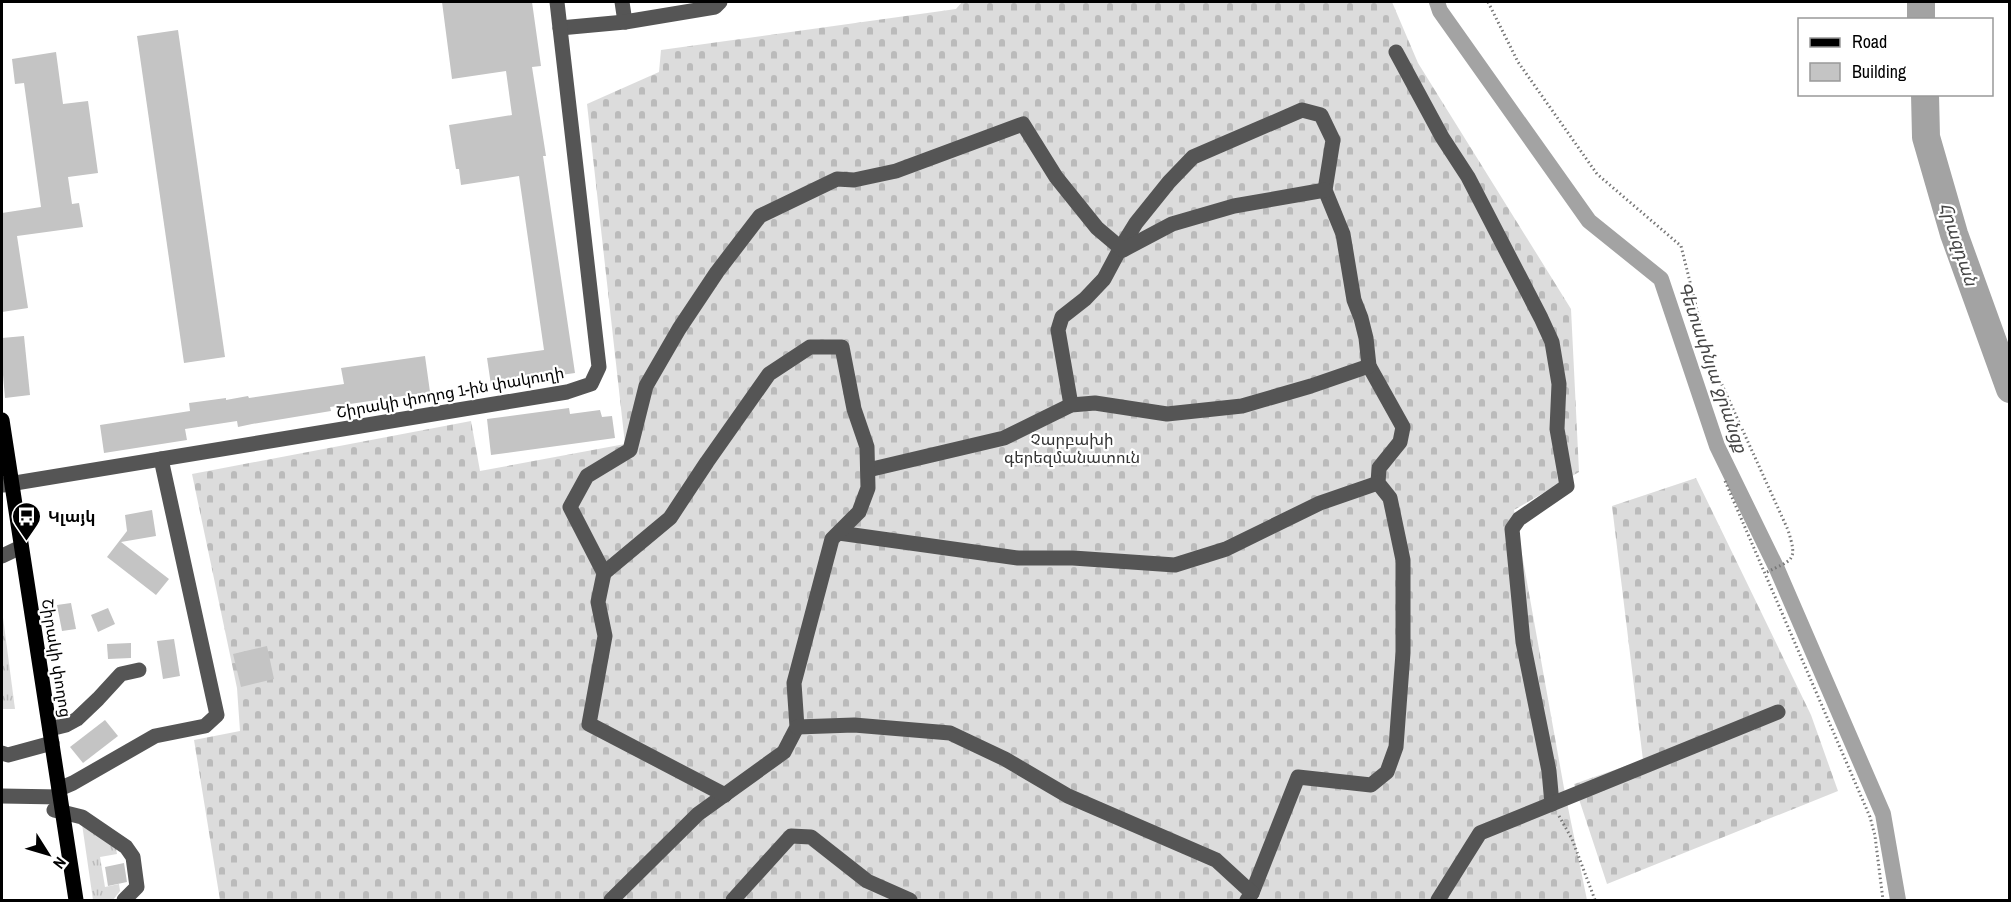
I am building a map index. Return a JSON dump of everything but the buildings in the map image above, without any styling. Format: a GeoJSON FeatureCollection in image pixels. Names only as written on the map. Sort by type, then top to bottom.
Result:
{"type":"FeatureCollection","features":[{"type":"Feature","properties":{"kind":"main road","name":"Շիրակի փողոց"},"geometry":{"type":"LineString","coordinates":[[2,420],[12,551],[48,739],[67,900]]}},
{"type":"Feature","properties":{"kind":"main road","name":"Շիրակի փողոց"},"geometry":{"type":"LineString","coordinates":[[57,801],[76,900]]}},
{"type":"Feature","properties":{"kind":"lane","name":"Շիրակի փողոց 1-ին փակուղի"},"geometry":{"type":"LineString","coordinates":[[5,481],[161,459],[567,392],[591,384],[599,367],[557,2]]}},
{"type":"Feature","properties":{"kind":"lane"},"geometry":{"type":"LineString","coordinates":[[622,2],[625,22]]}},
{"type":"Feature","properties":{"kind":"lane"},"geometry":{"type":"LineString","coordinates":[[560,28],[625,22],[715,7],[720,2]]}},
{"type":"Feature","properties":{"kind":"lane"},"geometry":{"type":"LineString","coordinates":[[1396,52],[1442,137],[1468,177],[1552,342],[1559,384],[1557,429],[1566,486],[1519,519],[1512,530],[1523,642],[1549,771],[1552,804]]}},
{"type":"Feature","properties":{"kind":"lane"},"geometry":{"type":"LineString","coordinates":[[797,727],[854,726],[950,733],[1005,759],[1068,796],[1216,860],[1250,897],[1298,777],[1371,785],[1387,772],[1396,747],[1403,653],[1403,560],[1390,498],[1378,483],[1379,468],[1400,442],[1403,427],[1369,366],[1366,338],[1354,300],[1343,234],[1325,190],[1333,140],[1321,116],[1302,110],[1193,157],[1169,182],[1120,249],[1104,279],[1085,299],[1062,317],[1058,324],[1071,405]]}},
{"type":"Feature","properties":{"kind":"lane"},"geometry":{"type":"LineString","coordinates":[[604,573],[570,507],[587,476],[630,450],[646,386],[679,329],[717,272],[760,216],[837,179],[854,180],[896,171],[1023,124],[1056,177],[1097,228],[1123,250],[1172,224],[1234,206],[1325,190]]}},
{"type":"Feature","properties":{"kind":"lane"},"geometry":{"type":"LineString","coordinates":[[611,900],[698,814],[725,795],[784,752],[797,727],[794,683],[832,539],[860,512],[868,488],[867,447],[854,409],[843,347],[810,347],[769,374],[670,518],[604,573],[598,602],[605,636],[589,724],[725,795]]}},
{"type":"Feature","properties":{"kind":"lane"},"geometry":{"type":"LineString","coordinates":[[868,470],[1004,438],[1071,405],[1095,403],[1167,414],[1242,406],[1369,366]]}},
{"type":"Feature","properties":{"kind":"lane"},"geometry":{"type":"LineString","coordinates":[[57,801],[73,783],[155,736],[205,726],[218,715],[161,459]]}},
{"type":"Feature","properties":{"kind":"lane"},"geometry":{"type":"LineString","coordinates":[[839,533],[1018,558],[1073,558],[1175,565],[1226,549],[1320,503],[1378,483]]}},
{"type":"Feature","properties":{"kind":"lane"},"geometry":{"type":"LineString","coordinates":[[2,753],[8,755],[48,739],[98,699],[121,674],[139,670]]}},
{"type":"Feature","properties":{"kind":"lane"},"geometry":{"type":"LineString","coordinates":[[1438,900],[1480,833],[1778,712]]}},
{"type":"Feature","properties":{"kind":"lane"},"geometry":{"type":"LineString","coordinates":[[2,796],[57,801],[126,847],[133,857],[137,886],[124,900]]}},
{"type":"Feature","properties":{"kind":"lane"},"geometry":{"type":"LineString","coordinates":[[733,900],[791,836],[811,837],[867,881],[910,900]]}},
{"type":"Feature","properties":{"kind":"path"},"geometry":{"type":"LineString","coordinates":[[1488,2],[1518,62],[1596,174],[1681,246],[1708,354],[1788,530],[1794,550],[1787,562],[1765,573]]}},
{"type":"Feature","properties":{"kind":"path"},"geometry":{"type":"LineString","coordinates":[[1725,481],[1870,817],[1875,836],[1883,900]]}},
{"type":"Feature","properties":{"kind":"path"},"geometry":{"type":"LineString","coordinates":[[1552,804],[1572,839],[1595,900]]}},
{"type":"Feature","properties":{"kind":"green space","name":"Չարբախի գերեզմանատուն"},"geometry":{"type":"Polygon","coordinates":[[[962,2],[1392,2],[1418,63],[1571,309],[1579,472],[1514,510],[1564,788],[1587,900],[220,900],[194,740],[240,731],[237,688],[192,474],[471,421],[480,471],[625,444],[587,104],[659,72],[661,50],[956,9],[962,2]]]}},
{"type":"Feature","properties":{"kind":"green space"},"geometry":{"type":"Polygon","coordinates":[[[1696,478],[1811,715],[1838,791],[1607,884],[1574,784],[1643,760],[1612,506],[1696,478]]]}},
{"type":"Feature","properties":{"kind":"green space"},"geometry":{"type":"Polygon","coordinates":[[[2,610],[15,709],[2,709],[2,610]]]}},
{"type":"Feature","properties":{"kind":"green space"},"geometry":{"type":"Polygon","coordinates":[[[82,824],[115,842],[117,854],[100,857],[105,887],[119,884],[120,891],[113,900],[93,900],[82,824]]]}},
{"type":"Feature","properties":{"kind":"waterway","name":"Գետափնյա ջրանցք"},"geometry":{"type":"LineString","coordinates":[[1437,2],[1440,11],[1589,221],[1661,279],[1717,446],[1777,569],[1883,814],[1898,900]]}},
{"type":"Feature","properties":{"kind":"waterway","name":"Հրազդան"},"geometry":{"type":"LineString","coordinates":[[1921,2],[1921,18]]}},
{"type":"Feature","properties":{"kind":"waterway","name":"Հրազդան"},"geometry":{"type":"LineString","coordinates":[[1925,96],[1926,137],[1954,234],[2010,389]]}},
{"type":"Feature","properties":{"kind":"place","name":"Կլայկ"},"geometry":{"type":"Point","coordinates":[27,542]}}]}
